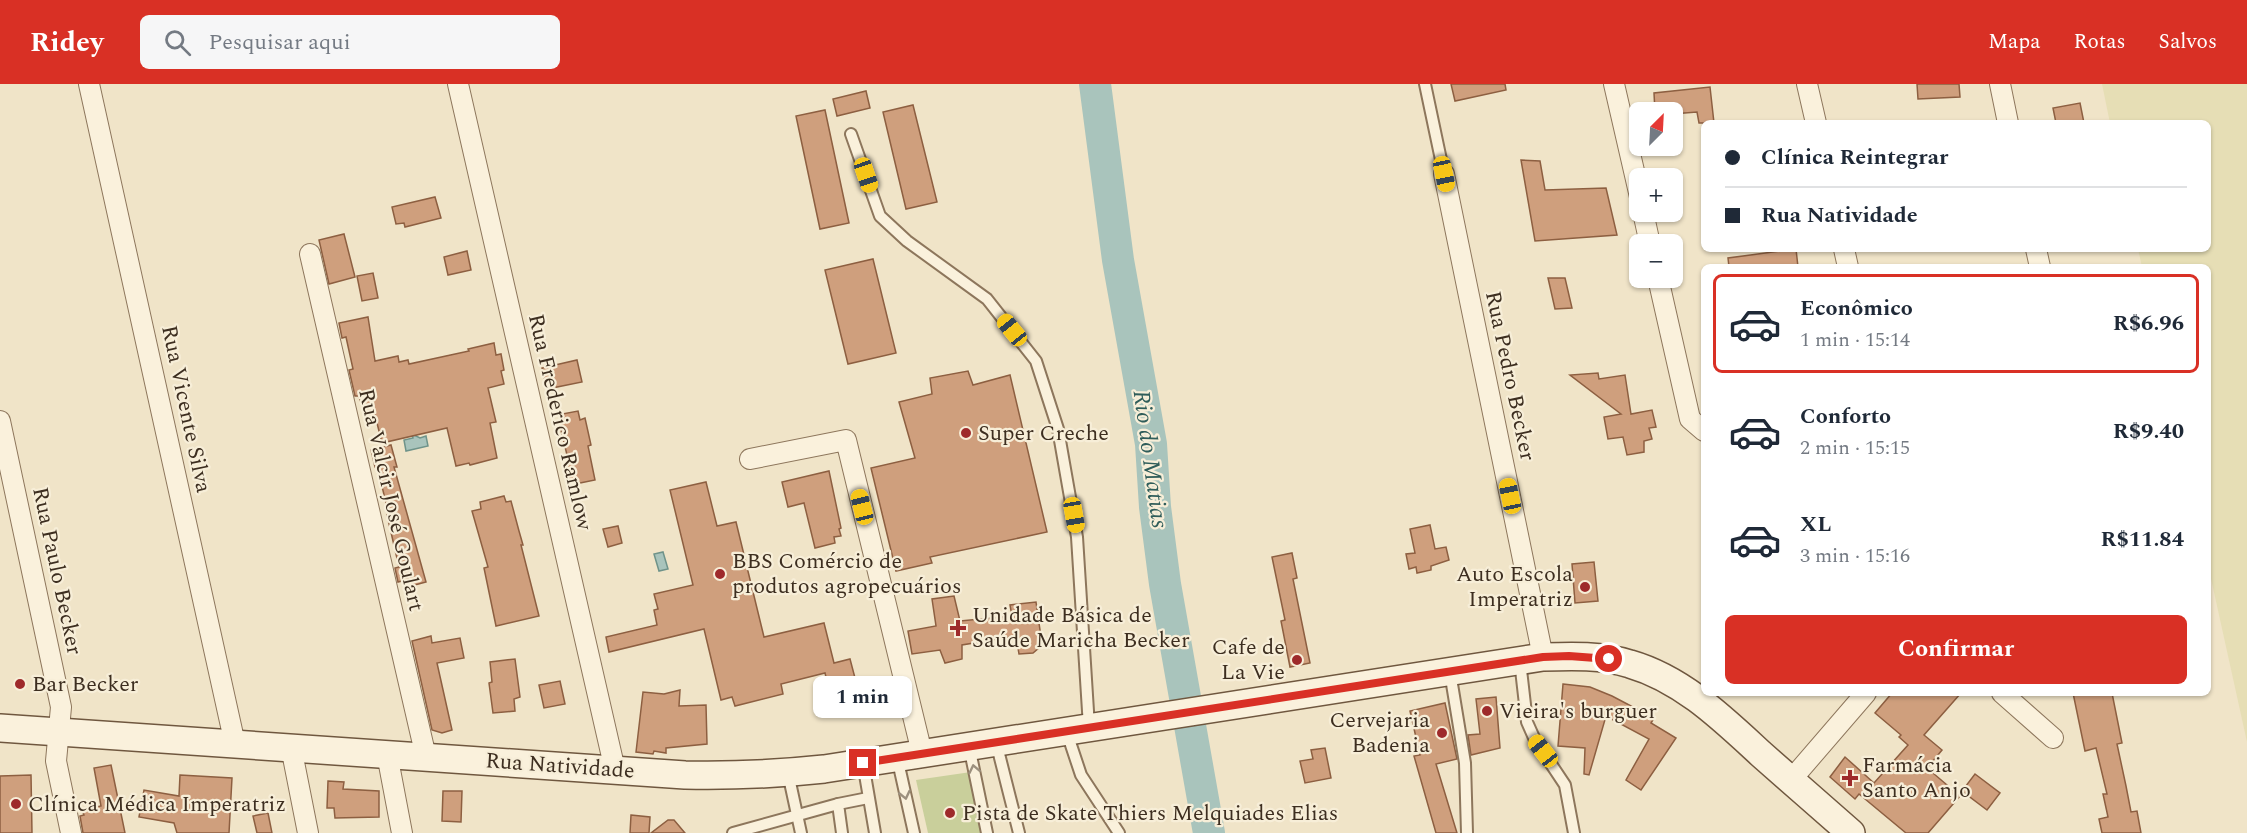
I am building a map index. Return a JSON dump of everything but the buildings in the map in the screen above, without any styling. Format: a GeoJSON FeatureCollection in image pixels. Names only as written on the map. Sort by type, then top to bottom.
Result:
{"type":"FeatureCollection","features":[{"type":"Feature","properties":{"kind":"main road","name":"Rua Natividade"},"geometry":{"type":"LineString","coordinates":[[0,728],[729,776],[788,773],[863,763],[1532,659],[1579,657],[1609,659],[1630,664],[1655,673],[1699,699],[1851,833]]}},
{"type":"Feature","properties":{"kind":"street","name":"Rua Vicente Silva"},"geometry":{"type":"LineString","coordinates":[[89,84],[235,744]]}},
{"type":"Feature","properties":{"kind":"street","name":"Rua Frederico Ramlow"},"geometry":{"type":"LineString","coordinates":[[458,84],[615,770]]}},
{"type":"Feature","properties":{"kind":"street"},"geometry":{"type":"LineString","coordinates":[[1614,84],[1633,168]]}},
{"type":"Feature","properties":{"kind":"street"},"geometry":{"type":"LineString","coordinates":[[1807,84],[1815,120]]}},
{"type":"Feature","properties":{"kind":"street"},"geometry":{"type":"LineString","coordinates":[[2000,84],[2007,120]]}},
{"type":"Feature","properties":{"kind":"street","name":"Rua Pedro Becker"},"geometry":{"type":"LineString","coordinates":[[1444,174],[1532,659]]}},
{"type":"Feature","properties":{"kind":"street","name":"Rua Valcir José Goulart"},"geometry":{"type":"LineString","coordinates":[[310,254],[426,757]]}},
{"type":"Feature","properties":{"kind":"street"},"geometry":{"type":"LineString","coordinates":[[1660,288],[1690,419],[1701,428]]}},
{"type":"Feature","properties":{"kind":"street","name":"Rua Paulo Becker"},"geometry":{"type":"LineString","coordinates":[[0,421],[61,707],[56,761],[71,833]]}},
{"type":"Feature","properties":{"kind":"street"},"geometry":{"type":"LineString","coordinates":[[750,459],[846,440],[909,755]]}},
{"type":"Feature","properties":{"kind":"street"},"geometry":{"type":"LineString","coordinates":[[1791,780],[1863,696]]}},
{"type":"Feature","properties":{"kind":"street"},"geometry":{"type":"LineString","coordinates":[[2005,696],[2053,738]]}},
{"type":"Feature","properties":{"kind":"street"},"geometry":{"type":"LineString","coordinates":[[291,747],[308,833]]}},
{"type":"Feature","properties":{"kind":"street"},"geometry":{"type":"LineString","coordinates":[[387,754],[402,833]]}},
{"type":"Feature","properties":{"kind":"lane"},"geometry":{"type":"LineString","coordinates":[[1425,84],[1444,174]]}},
{"type":"Feature","properties":{"kind":"lane"},"geometry":{"type":"LineString","coordinates":[[851,134],[880,216],[907,242],[987,299],[1036,361],[1058,429],[1077,537],[1078,729],[1081,775],[1119,833]]}},
{"type":"Feature","properties":{"kind":"lane"},"geometry":{"type":"LineString","coordinates":[[1532,659],[1527,722],[1534,740],[1565,785],[1574,833]]}},
{"type":"Feature","properties":{"kind":"lane"},"geometry":{"type":"LineString","coordinates":[[1450,672],[1465,763],[1467,833]]}},
{"type":"Feature","properties":{"kind":"lane"},"geometry":{"type":"LineString","coordinates":[[996,742],[1019,833]]}},
{"type":"Feature","properties":{"kind":"lane"},"geometry":{"type":"LineString","coordinates":[[969,746],[987,833]]}},
{"type":"Feature","properties":{"kind":"lane"},"geometry":{"type":"LineString","coordinates":[[909,755],[914,833]]}},
{"type":"Feature","properties":{"kind":"lane"},"geometry":{"type":"LineString","coordinates":[[863,763],[875,833]]}},
{"type":"Feature","properties":{"kind":"lane"},"geometry":{"type":"LineString","coordinates":[[788,773],[801,833]]}},
{"type":"Feature","properties":{"kind":"lane"},"geometry":{"type":"LineString","coordinates":[[733,833],[760,830],[797,815],[868,798]]}},
{"type":"Feature","properties":{"kind":"lane"},"geometry":{"type":"LineString","coordinates":[[838,804],[842,833]]}},
{"type":"Feature","properties":{"kind":"shaded area"},"geometry":{"type":"Polygon","coordinates":[[[2102,84],[2247,84],[2247,742],[2211,579],[2211,264],[2141,264],[2139,252],[2211,252],[2211,120],[2109,120],[2102,84]]]}},
{"type":"Feature","properties":{"kind":"green space"},"geometry":{"type":"Polygon","coordinates":[[[971,772],[983,833],[928,833],[916,780],[971,772]]]}},
{"type":"Feature","properties":{"kind":"water"},"geometry":{"type":"Polygon","coordinates":[[[412,434],[420,438],[426,436],[428,446],[406,451],[404,440],[413,438],[412,434]]]}},
{"type":"Feature","properties":{"kind":"water"},"geometry":{"type":"Polygon","coordinates":[[[663,552],[668,569],[659,571],[654,554],[663,552]]]}},
{"type":"Feature","properties":{"kind":"waterway","name":"Rio do Matias"},"geometry":{"type":"LineString","coordinates":[[1095,84],[1118,260],[1151,444],[1155,507],[1165,584],[1209,833]]}},
{"type":"Feature","properties":{"kind":"place","name":"Super Creche"},"geometry":{"type":"Point","coordinates":[966,433]}},
{"type":"Feature","properties":{"kind":"place","name":"BBS Comércio de produtos agropecuários"},"geometry":{"type":"Point","coordinates":[720,574]}},
{"type":"Feature","properties":{"kind":"place","name":"Auto Escola Imperatriz"},"geometry":{"type":"Point","coordinates":[1585,587]}},
{"type":"Feature","properties":{"kind":"place","name":"Unidade Básica de Saúde Maricha Becker"},"geometry":{"type":"Point","coordinates":[958,628]}},
{"type":"Feature","properties":{"kind":"place","name":"Cafe de La Vie"},"geometry":{"type":"Point","coordinates":[1297,660]}},
{"type":"Feature","properties":{"kind":"place","name":"Bar Becker"},"geometry":{"type":"Point","coordinates":[20,684]}},
{"type":"Feature","properties":{"kind":"place","name":"Vieira's burguer"},"geometry":{"type":"Point","coordinates":[1487,711]}},
{"type":"Feature","properties":{"kind":"place","name":"Cervejaria Badenia"},"geometry":{"type":"Point","coordinates":[1442,733]}},
{"type":"Feature","properties":{"kind":"place","name":"Farmácia Santo Anjo"},"geometry":{"type":"Point","coordinates":[1850,778]}},
{"type":"Feature","properties":{"kind":"place","name":"Clínica Médica Imperatriz"},"geometry":{"type":"Point","coordinates":[16,804]}},
{"type":"Feature","properties":{"kind":"place","name":"Pista de Skate Thiers Melquiades Elias"},"geometry":{"type":"Point","coordinates":[950,813]}},
{"type":"Feature","properties":{"kind":"route"},"geometry":{"type":"LineString","coordinates":[[863,763],[1543,657],[1609,659]]}}]}
